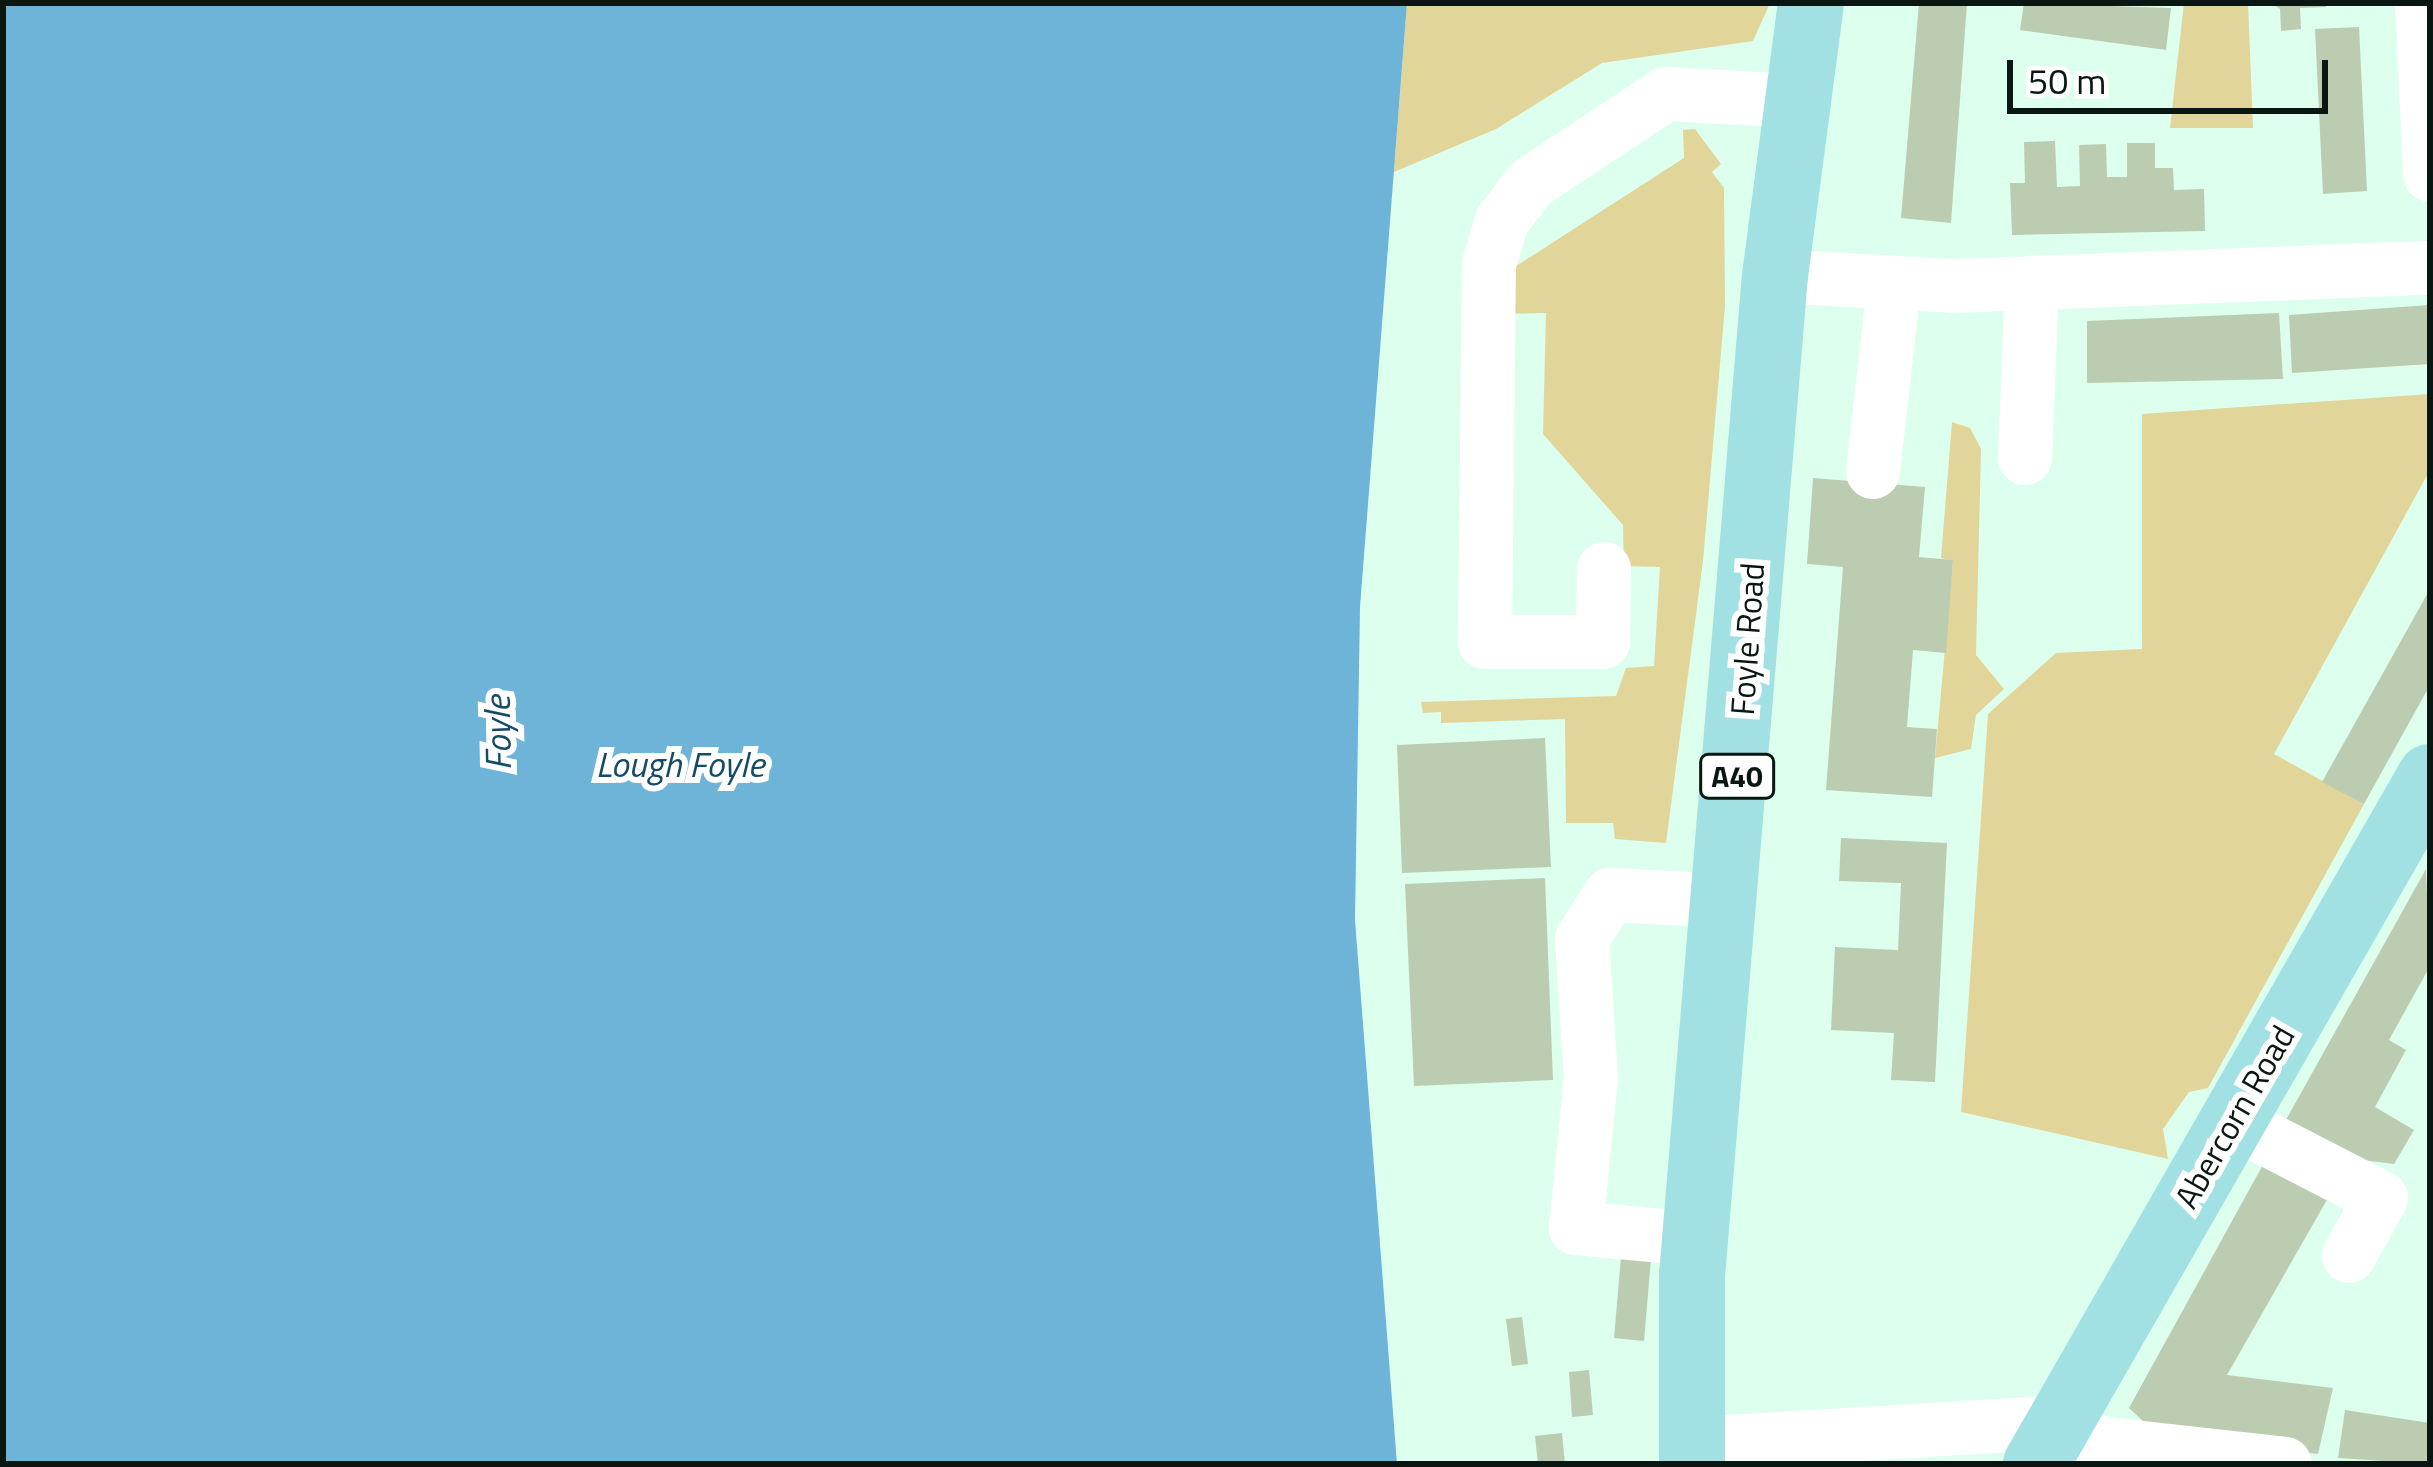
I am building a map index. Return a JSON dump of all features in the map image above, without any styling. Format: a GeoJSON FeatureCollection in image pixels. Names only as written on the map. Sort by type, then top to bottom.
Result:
{"type":"FeatureCollection","features":[{"type":"Feature","properties":{"kind":"main road","name":"Foyle Road"},"geometry":{"type":"LineString","coordinates":[[1678,1457],[1729,901],[1775,276],[1811,3]]}},
{"type":"Feature","properties":{"kind":"main road","name":"Abercorn Road"},"geometry":{"type":"LineString","coordinates":[[2041,1452],[2232,1121],[2421,814]]}},
{"type":"Feature","properties":{"kind":"street"},"geometry":{"type":"LineString","coordinates":[[2422,3],[2430,175]]}},
{"type":"Feature","properties":{"kind":"street"},"geometry":{"type":"LineString","coordinates":[[1604,568],[1603,642],[1485,641],[1490,264],[1502,221],[1531,183],[1666,94],[1798,100]]}},
{"type":"Feature","properties":{"kind":"street"},"geometry":{"type":"LineString","coordinates":[[1775,276],[1894,284],[2430,268]]}},
{"type":"Feature","properties":{"kind":"street"},"geometry":{"type":"LineString","coordinates":[[2025,458],[2032,282]]}},
{"type":"Feature","properties":{"kind":"street"},"geometry":{"type":"LineString","coordinates":[[1873,472],[1894,284]]}},
{"type":"Feature","properties":{"kind":"street"},"geometry":{"type":"LineString","coordinates":[[1694,1257],[1576,1228],[1591,1079],[1582,939],[1610,895],[1729,901]]}},
{"type":"Feature","properties":{"kind":"street"},"geometry":{"type":"LineString","coordinates":[[2232,1121],[2381,1198],[2348,1256]]}},
{"type":"Feature","properties":{"kind":"street"},"geometry":{"type":"LineString","coordinates":[[1678,1457],[2041,1452],[2098,1443],[2284,1464]]}},
{"type":"Feature","properties":{"kind":"shaded area"},"geometry":{"type":"Polygon","coordinates":[[[1407,3],[1770,3],[1753,41],[1602,63],[1496,129],[1394,172],[1407,3]]]}},
{"type":"Feature","properties":{"kind":"shaded area"},"geometry":{"type":"Polygon","coordinates":[[[2184,3],[2248,3],[2253,128],[2170,128],[2184,3]]]}},
{"type":"Feature","properties":{"kind":"shaded area"},"geometry":{"type":"Polygon","coordinates":[[[1695,129],[1721,164],[1712,172],[1724,188],[1725,306],[1703,561],[1666,843],[1615,839],[1613,823],[1566,823],[1565,719],[1441,723],[1441,712],[1423,713],[1421,702],[1616,696],[1626,668],[1654,666],[1660,567],[1624,566],[1623,525],[1543,434],[1546,313],[1502,314],[1507,272],[1684,158],[1683,130],[1695,129]]]}},
{"type":"Feature","properties":{"kind":"shaded area"},"geometry":{"type":"Polygon","coordinates":[[[2430,394],[2430,470],[2274,754],[2364,804],[2208,1088],[2189,1092],[2163,1129],[2168,1159],[1961,1112],[1988,714],[2056,653],[2142,649],[2142,414],[2430,394]]]}},
{"type":"Feature","properties":{"kind":"shaded area"},"geometry":{"type":"Polygon","coordinates":[[[1952,422],[1970,428],[1981,449],[1976,655],[2004,689],[1976,715],[1971,749],[1935,758],[1953,561],[1941,558],[1952,422]]]}},
{"type":"Feature","properties":{"kind":"water","name":"Lough Foyle"},"geometry":{"type":"Polygon","coordinates":[[[3,3],[1407,3],[1360,607],[1355,920],[1397,1464],[3,1464],[3,3]]]}},
{"type":"Feature","properties":{"kind":"building"},"geometry":{"type":"Polygon","coordinates":[[[1919,3],[1967,3],[1951,223],[1901,218],[1919,3]]]}},
{"type":"Feature","properties":{"kind":"building"},"geometry":{"type":"Polygon","coordinates":[[[2024,3],[2171,8],[2166,50],[2020,30],[2024,3]]]}},
{"type":"Feature","properties":{"kind":"building"},"geometry":{"type":"Polygon","coordinates":[[[2271,3],[2326,3],[2326,7],[2300,8],[2301,29],[2281,31],[2280,9],[2271,3]]]}},
{"type":"Feature","properties":{"kind":"building"},"geometry":{"type":"Polygon","coordinates":[[[2359,27],[2367,191],[2323,194],[2315,29],[2359,27]]]}},
{"type":"Feature","properties":{"kind":"building"},"geometry":{"type":"Polygon","coordinates":[[[2055,141],[2057,187],[2080,186],[2079,145],[2106,144],[2107,177],[2127,177],[2127,143],[2155,143],[2155,168],[2173,168],[2174,190],[2204,189],[2205,231],[2012,235],[2010,183],[2025,183],[2024,142],[2055,141]]]}},
{"type":"Feature","properties":{"kind":"building"},"geometry":{"type":"Polygon","coordinates":[[[2429,305],[2430,364],[2292,373],[2289,315],[2429,305]]]}},
{"type":"Feature","properties":{"kind":"building"},"geometry":{"type":"Polygon","coordinates":[[[2279,313],[2283,379],[2087,383],[2087,321],[2279,313]]]}},
{"type":"Feature","properties":{"kind":"building"},"geometry":{"type":"Polygon","coordinates":[[[1813,478],[1925,487],[1919,557],[1953,560],[1946,653],[1913,650],[1907,727],[1937,729],[1932,797],[1826,790],[1843,567],[1807,564],[1813,478]]]}},
{"type":"Feature","properties":{"kind":"building"},"geometry":{"type":"Polygon","coordinates":[[[2430,589],[2430,685],[2364,804],[2322,782],[2430,589]]]}},
{"type":"Feature","properties":{"kind":"building"},"geometry":{"type":"Polygon","coordinates":[[[1545,738],[1551,867],[1402,873],[1397,745],[1545,738]]]}},
{"type":"Feature","properties":{"kind":"building"},"geometry":{"type":"Polygon","coordinates":[[[1841,838],[1947,843],[1935,1082],[1891,1080],[1894,1033],[1831,1030],[1835,947],[1898,950],[1901,883],[1839,881],[1841,838]]]}},
{"type":"Feature","properties":{"kind":"building"},"geometry":{"type":"Polygon","coordinates":[[[2426,869],[2430,966],[2389,1040],[2406,1050],[2375,1107],[2414,1130],[2394,1164],[2332,1156],[2282,1127],[2426,869]]]}},
{"type":"Feature","properties":{"kind":"building"},"geometry":{"type":"Polygon","coordinates":[[[1545,878],[1553,1080],[1414,1086],[1405,884],[1545,878]]]}},
{"type":"Feature","properties":{"kind":"building"},"geometry":{"type":"Polygon","coordinates":[[[2270,1152],[2332,1191],[2227,1375],[2333,1388],[2318,1454],[2157,1434],[2129,1408],[2270,1152]]]}},
{"type":"Feature","properties":{"kind":"building"},"geometry":{"type":"Polygon","coordinates":[[[1621,1257],[1651,1259],[1644,1341],[1614,1338],[1621,1257]]]}},
{"type":"Feature","properties":{"kind":"building"},"geometry":{"type":"Polygon","coordinates":[[[1522,1317],[1528,1364],[1512,1366],[1506,1319],[1522,1317]]]}},
{"type":"Feature","properties":{"kind":"building"},"geometry":{"type":"Polygon","coordinates":[[[1589,1370],[1593,1415],[1572,1417],[1569,1372],[1589,1370]]]}},
{"type":"Feature","properties":{"kind":"building"},"geometry":{"type":"Polygon","coordinates":[[[2345,1410],[2430,1423],[2430,1464],[2338,1458],[2345,1410]]]}},
{"type":"Feature","properties":{"kind":"building"},"geometry":{"type":"Polygon","coordinates":[[[1562,1433],[1565,1464],[1538,1464],[1535,1436],[1562,1433]]]}},
{"type":"Feature","properties":{"kind":"water label","name":"Foyle"},"geometry":{"type":"Point","coordinates":[497,733]}}]}
